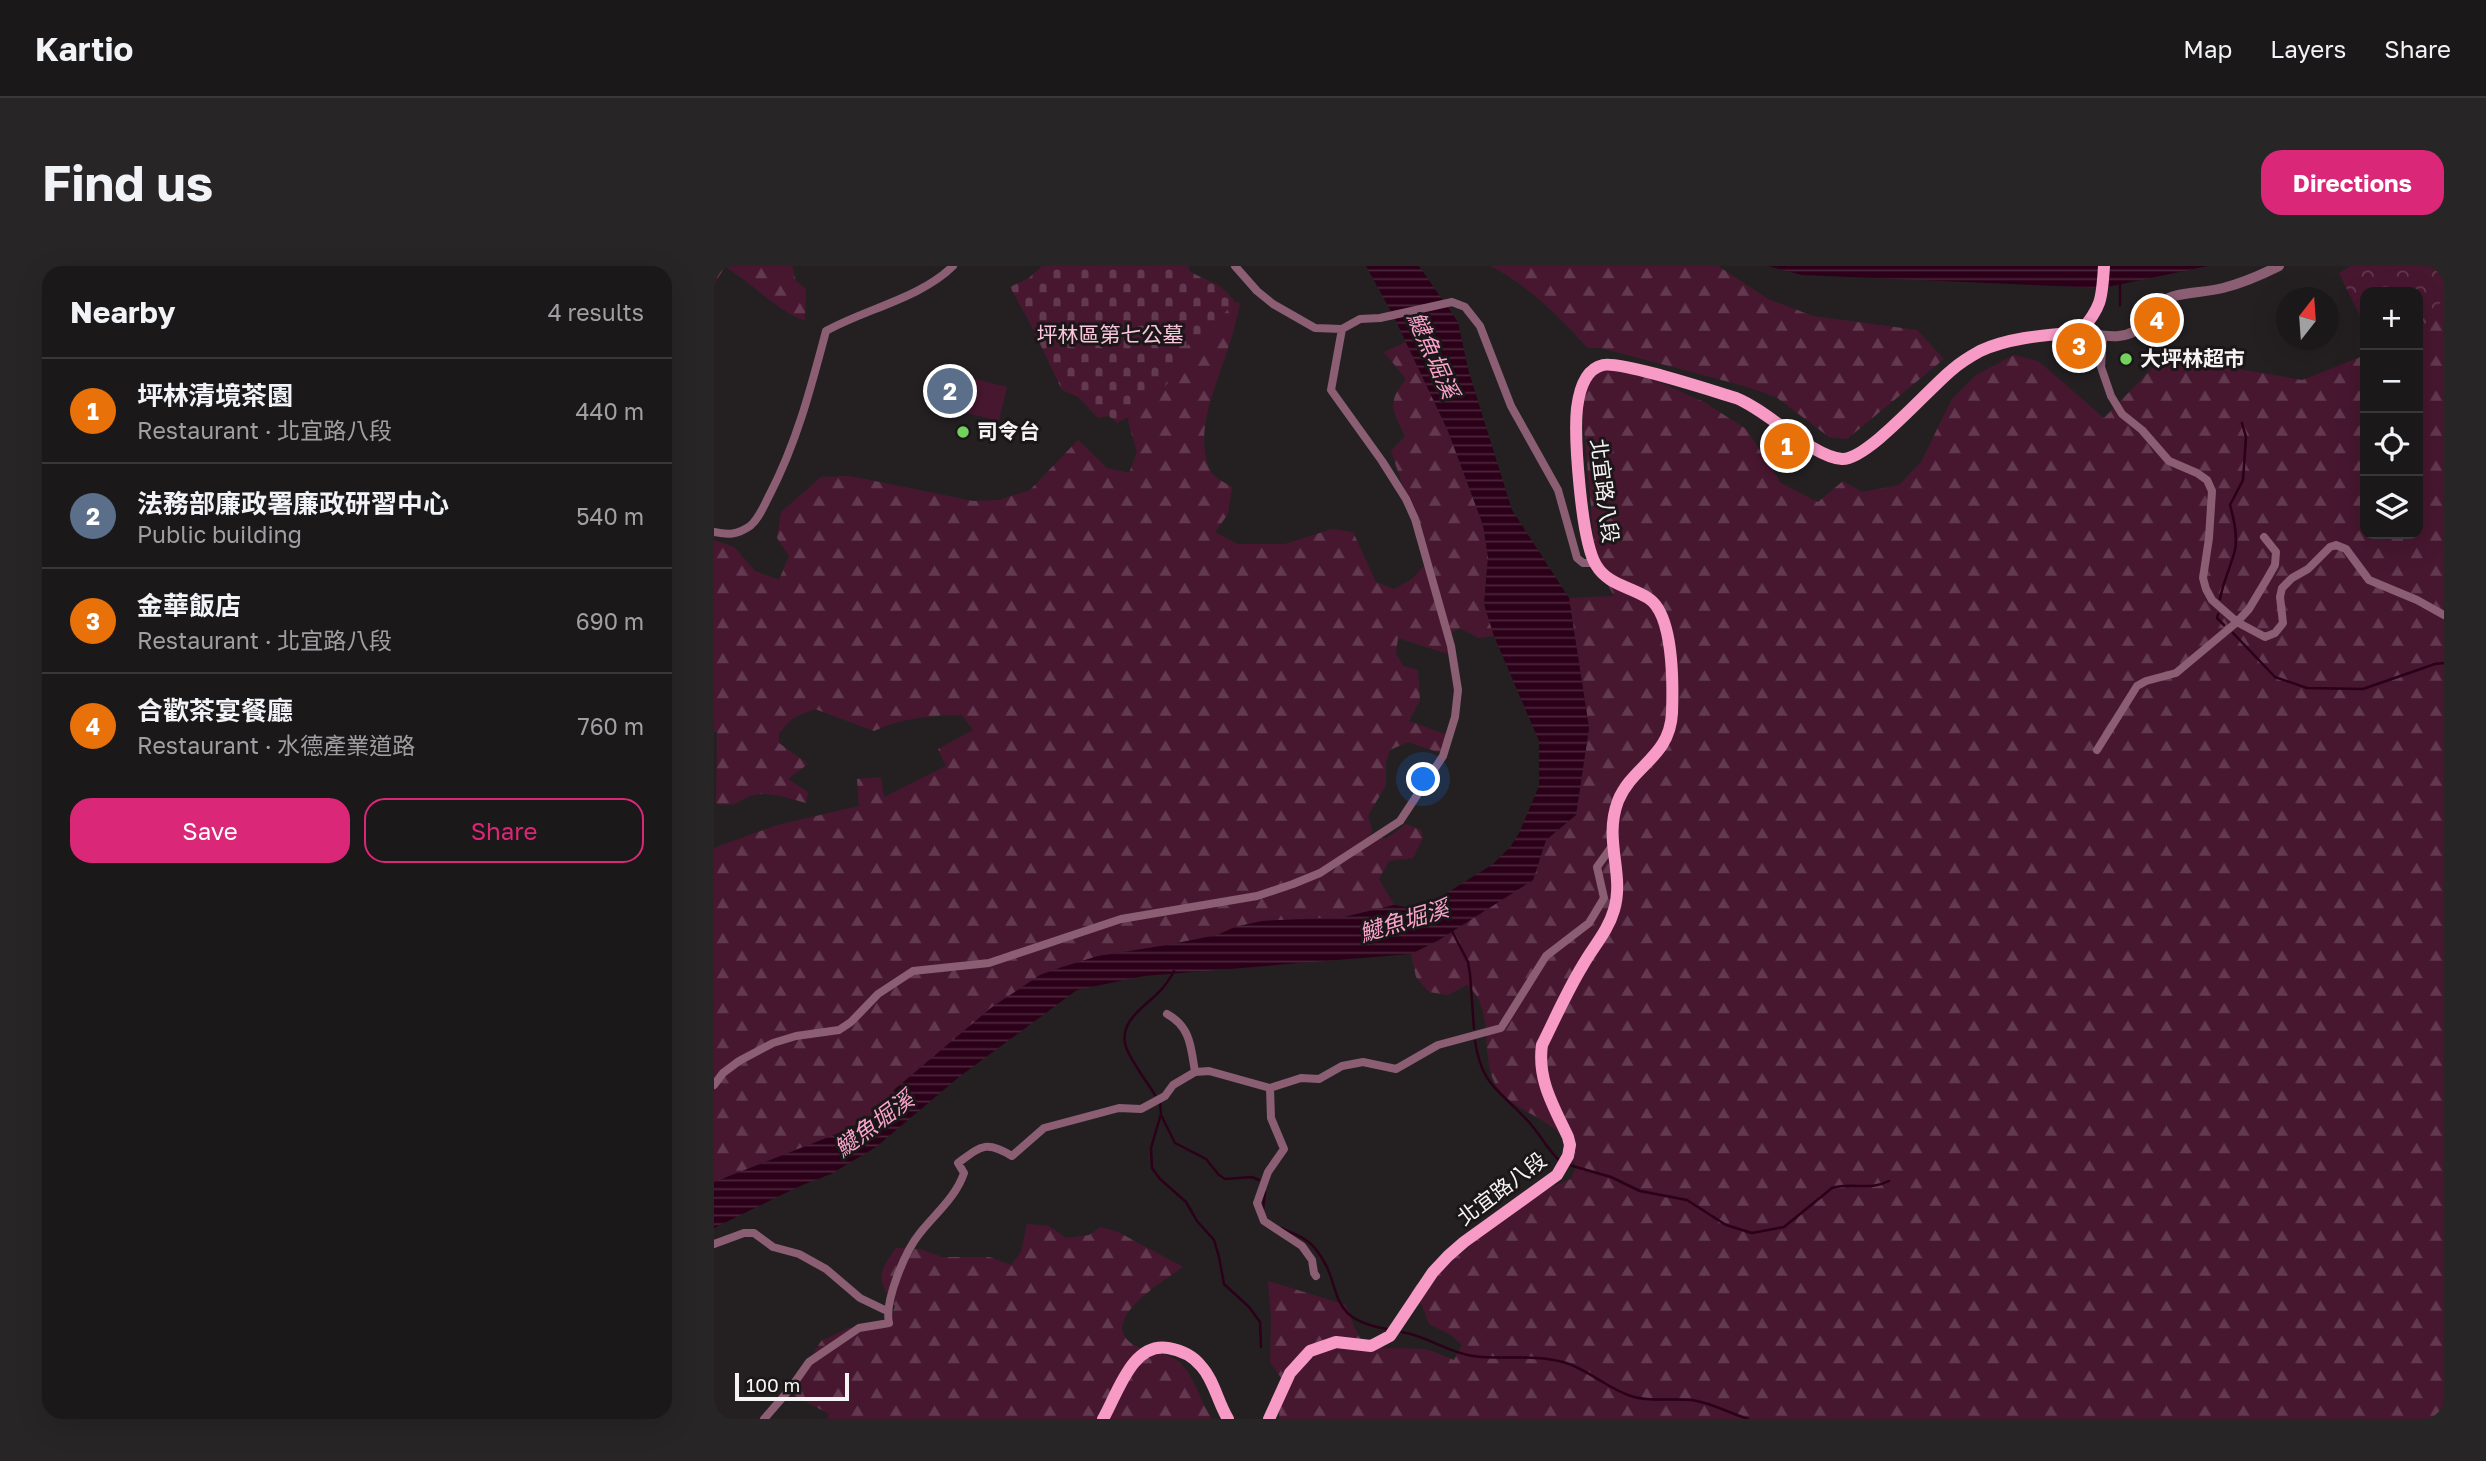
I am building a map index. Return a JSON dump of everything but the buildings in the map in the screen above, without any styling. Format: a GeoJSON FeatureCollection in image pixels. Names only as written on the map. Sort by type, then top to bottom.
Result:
{"type":"FeatureCollection","features":[{"type":"Feature","properties":{"kind":"main road"},"geometry":{"type":"LineString","coordinates":[[2080,332],[2096,313],[2102,295],[2104,266]]}},
{"type":"Feature","properties":{"kind":"main road","name":"北宜路八段"},"geometry":{"type":"LineString","coordinates":[[1269,1419],[1290,1373],[1310,1351],[1336,1342],[1371,1346],[1390,1336],[1433,1272],[1448,1256],[1564,1167],[1570,1145],[1544,1085],[1541,1072],[1542,1045],[1582,966],[1608,926],[1618,890],[1612,846],[1613,816],[1620,797],[1663,747],[1670,733],[1672,713],[1667,631],[1657,604],[1611,582],[1595,563],[1583,512],[1576,428],[1577,407],[1588,374],[1601,365],[1624,366],[1753,404],[1813,448],[1828,456],[1844,459],[1857,456],[1874,443],[1954,368],[1981,351],[2002,343],[2080,332]]}},
{"type":"Feature","properties":{"kind":"main road"},"geometry":{"type":"LineString","coordinates":[[1104,1419],[1131,1366],[1142,1353],[1157,1346],[1177,1350],[1200,1365],[1228,1419]]}},
{"type":"Feature","properties":{"kind":"street"},"geometry":{"type":"LineString","coordinates":[[714,532],[731,535],[739,532],[752,525],[761,511],[782,471],[800,425],[826,331],[890,303],[925,285],[953,266]]}},
{"type":"Feature","properties":{"kind":"street"},"geometry":{"type":"LineString","coordinates":[[1235,266],[1257,291],[1273,304],[1315,328],[1342,329],[1360,319],[1380,318],[1452,302],[1465,307],[1480,326],[1511,406],[1558,490],[1577,558],[1583,563],[1595,563]]}},
{"type":"Feature","properties":{"kind":"street"},"geometry":{"type":"LineString","coordinates":[[2080,332],[2114,337],[2132,333],[2145,323],[2161,302],[2174,296],[2231,286],[2279,266]]}},
{"type":"Feature","properties":{"kind":"street"},"geometry":{"type":"LineString","coordinates":[[714,1085],[723,1073],[739,1061],[773,1043],[796,1036],[839,1030],[851,1022],[878,994],[913,971],[989,963],[1121,919],[1257,896],[1320,873],[1400,821],[1443,756],[1455,717],[1458,690],[1451,646],[1415,519],[1382,461],[1331,390],[1342,329]]}},
{"type":"Feature","properties":{"kind":"street"},"geometry":{"type":"LineString","coordinates":[[2103,335],[2101,367],[2111,396],[2122,414],[2142,430],[2169,461],[2197,472],[2207,480],[2212,491],[2203,578],[2212,600],[2237,622],[2264,637],[2275,634],[2283,623],[2280,597],[2282,588],[2292,578],[2308,569],[2330,547],[2336,545],[2346,549],[2369,580],[2417,600],[2444,615]]}},
{"type":"Feature","properties":{"kind":"street"},"geometry":{"type":"LineString","coordinates":[[2096,750],[2137,686],[2176,673],[2249,610],[2275,565],[2276,552],[2264,537]]}},
{"type":"Feature","properties":{"kind":"street"},"geometry":{"type":"LineString","coordinates":[[764,1419],[809,1362],[859,1328],[889,1323],[887,1311],[895,1280],[919,1234],[960,1185],[964,1172],[958,1163],[974,1151],[989,1145],[997,1146],[1012,1156],[1044,1128],[1119,1108],[1141,1109],[1165,1096],[1173,1085],[1195,1072],[1209,1071],[1270,1088],[1301,1078],[1319,1079],[1342,1066],[1363,1062],[1396,1069],[1438,1045],[1501,1028],[1546,956],[1589,923],[1604,898],[1597,867],[1612,846]]}},
{"type":"Feature","properties":{"kind":"street"},"geometry":{"type":"LineString","coordinates":[[1167,1014],[1178,1020],[1190,1036],[1195,1072]]}},
{"type":"Feature","properties":{"kind":"street"},"geometry":{"type":"LineString","coordinates":[[1270,1088],[1271,1118],[1284,1149],[1268,1172],[1257,1203],[1264,1221],[1301,1246],[1312,1260],[1316,1276]]}},
{"type":"Feature","properties":{"kind":"street"},"geometry":{"type":"LineString","coordinates":[[714,1244],[744,1233],[754,1234],[773,1247],[799,1254],[826,1269],[860,1298],[887,1311]]}},
{"type":"Feature","properties":{"kind":"green space"},"geometry":{"type":"Polygon","coordinates":[[[714,266],[792,266],[796,281],[806,289],[805,321],[784,310],[725,267],[714,284],[714,266]]]}},
{"type":"Feature","properties":{"kind":"green space","name":"坪林區第七公墓"},"geometry":{"type":"Polygon","coordinates":[[[1042,266],[1188,266],[1190,272],[1220,286],[1234,300],[1220,320],[1218,329],[1200,336],[1182,349],[1173,361],[1174,372],[1164,389],[1148,391],[1135,407],[1137,413],[1117,423],[1109,416],[1098,418],[1078,397],[1062,390],[1010,287],[1029,278],[1042,266]]]}},
{"type":"Feature","properties":{"kind":"green space"},"geometry":{"type":"Polygon","coordinates":[[[1490,266],[1718,266],[1768,299],[1813,316],[1917,330],[1944,359],[1847,439],[1829,437],[1776,397],[1601,348],[1588,348],[1531,292],[1490,266]]]}},
{"type":"Feature","properties":{"kind":"green space"},"geometry":{"type":"Polygon","coordinates":[[[2351,266],[2444,266],[2444,299],[2430,314],[2423,329],[2423,287],[2360,287],[2360,317],[2339,273],[2351,266]]]}},
{"type":"Feature","properties":{"kind":"green space"},"geometry":{"type":"Polygon","coordinates":[[[2444,271],[2444,1419],[1279,1419],[1280,1402],[1286,1385],[1270,1362],[1268,1281],[1346,1305],[1359,1335],[1372,1346],[1426,1350],[1454,1360],[1462,1345],[1451,1335],[1429,1324],[1422,1305],[1410,1295],[1417,1284],[1467,1249],[1475,1228],[1529,1196],[1571,1179],[1576,1166],[1562,1136],[1511,1101],[1497,1087],[1491,1075],[1485,1020],[1476,995],[1467,985],[1448,995],[1429,992],[1416,977],[1411,954],[1439,940],[1533,880],[1546,840],[1576,815],[1589,728],[1569,598],[1614,596],[1596,563],[1581,394],[1588,375],[1605,366],[1643,375],[1704,402],[1746,429],[1781,483],[1818,502],[1843,481],[1862,492],[1899,485],[1921,462],[1952,399],[1976,375],[2014,355],[2038,361],[2104,418],[2166,354],[2189,350],[2227,367],[2302,380],[2360,357],[2360,539],[2423,539],[2423,288],[2444,271]]]}},
{"type":"Feature","properties":{"kind":"green space"},"geometry":{"type":"Polygon","coordinates":[[[1228,300],[1240,303],[1209,404],[1204,435],[1210,470],[1232,487],[1228,514],[1215,532],[1237,544],[1285,544],[1332,529],[1353,532],[1376,582],[1394,589],[1412,579],[1428,561],[1391,451],[1405,436],[1397,420],[1394,401],[1406,379],[1384,352],[1406,342],[1448,431],[1483,525],[1488,557],[1484,604],[1494,636],[1479,638],[1459,628],[1448,636],[1448,654],[1398,638],[1396,653],[1403,666],[1418,670],[1420,700],[1409,721],[1450,736],[1443,754],[1408,742],[1390,750],[1386,761],[1386,785],[1368,816],[1372,830],[1369,839],[1387,838],[1406,824],[1421,830],[1423,838],[1413,858],[1389,861],[1379,879],[1394,905],[1344,917],[1262,921],[1235,927],[1217,935],[1098,956],[1041,975],[895,1089],[874,1116],[844,1131],[714,1182],[714,848],[777,825],[859,806],[857,779],[881,777],[884,797],[946,766],[938,749],[973,730],[962,715],[917,718],[874,731],[815,709],[793,718],[779,733],[779,743],[808,764],[788,779],[808,792],[806,803],[760,794],[734,804],[716,804],[714,540],[734,547],[755,571],[779,580],[789,556],[777,538],[781,512],[821,477],[850,476],[973,501],[999,500],[1030,490],[1078,440],[1107,468],[1129,473],[1137,452],[1128,421],[1134,385],[1228,300]]]}},
{"type":"Feature","properties":{"kind":"green space"},"geometry":{"type":"Polygon","coordinates":[[[944,371],[1007,387],[999,421],[935,405],[944,371]]]}},
{"type":"Feature","properties":{"kind":"green space"},"geometry":{"type":"Polygon","coordinates":[[[1027,1224],[1049,1226],[1066,1238],[1089,1235],[1101,1227],[1118,1232],[1183,1267],[1150,1291],[1128,1313],[1123,1324],[1124,1335],[1134,1345],[1170,1356],[1182,1365],[1212,1419],[827,1419],[829,1414],[790,1393],[821,1341],[848,1328],[870,1327],[889,1322],[895,1306],[885,1289],[882,1276],[896,1248],[920,1249],[942,1257],[990,1257],[1011,1265],[1021,1252],[1027,1224]]]}},
{"type":"Feature","properties":{"kind":"water","name":"𩻸魚堀溪"},"geometry":{"type":"Polygon","coordinates":[[[1366,266],[1419,266],[1458,322],[1468,369],[1512,510],[1569,598],[1589,728],[1576,815],[1546,840],[1533,880],[1439,940],[1411,954],[1144,976],[1077,990],[959,1077],[876,1147],[831,1174],[714,1228],[714,1182],[844,1131],[874,1116],[895,1089],[992,1007],[1040,975],[1098,956],[1217,935],[1235,927],[1262,921],[1344,917],[1394,905],[1418,909],[1493,864],[1511,846],[1539,786],[1539,741],[1494,636],[1484,604],[1488,557],[1483,525],[1448,431],[1394,317],[1366,266]]]}},
{"type":"Feature","properties":{"kind":"water"},"geometry":{"type":"Polygon","coordinates":[[[1768,266],[2208,266],[2103,288],[1802,275],[1768,266]]]}},
{"type":"Feature","properties":{"kind":"waterway"},"geometry":{"type":"LineString","coordinates":[[2120,284],[2120,305]]}},
{"type":"Feature","properties":{"kind":"waterway"},"geometry":{"type":"LineString","coordinates":[[2220,599],[2236,544],[2230,505],[2243,480],[2246,437],[2242,423]]}},
{"type":"Feature","properties":{"kind":"waterway"},"geometry":{"type":"LineString","coordinates":[[2218,614],[2217,618],[2224,625]]}},
{"type":"Feature","properties":{"kind":"waterway"},"geometry":{"type":"LineString","coordinates":[[2233,633],[2275,677],[2307,688],[2363,689],[2444,663]]}},
{"type":"Feature","properties":{"kind":"waterway","name":"𩻸魚堀溪"},"geometry":{"type":"LineString","coordinates":[[1452,931],[1468,962],[1474,1029]]}},
{"type":"Feature","properties":{"kind":"waterway"},"geometry":{"type":"LineString","coordinates":[[1155,1095],[1126,1047],[1126,1030],[1134,1016],[1161,990],[1174,971]]}},
{"type":"Feature","properties":{"kind":"waterway"},"geometry":{"type":"LineString","coordinates":[[1475,1041],[1487,1078],[1528,1121],[1559,1160]]}},
{"type":"Feature","properties":{"kind":"waterway"},"geometry":{"type":"LineString","coordinates":[[1160,1103],[1161,1114],[1151,1148],[1152,1168],[1160,1179],[1186,1202],[1197,1221],[1214,1240],[1224,1284],[1249,1307],[1260,1322],[1261,1347]]}},
{"type":"Feature","properties":{"kind":"waterway"},"geometry":{"type":"LineString","coordinates":[[1161,1115],[1175,1143],[1206,1159],[1225,1179],[1252,1177],[1259,1180]]}},
{"type":"Feature","properties":{"kind":"waterway"},"geometry":{"type":"LineString","coordinates":[[1569,1165],[1611,1177],[1640,1191],[1687,1200],[1726,1225],[1752,1233],[1784,1227],[1832,1188],[1875,1185],[1889,1181]]}},
{"type":"Feature","properties":{"kind":"waterway"},"geometry":{"type":"LineString","coordinates":[[1263,1209],[1265,1192]]}},
{"type":"Feature","properties":{"kind":"waterway"},"geometry":{"type":"LineString","coordinates":[[1281,1228],[1303,1238],[1314,1247],[1324,1261],[1338,1298],[1352,1317],[1387,1329]]}},
{"type":"Feature","properties":{"kind":"waterway"},"geometry":{"type":"LineString","coordinates":[[1402,1332],[1473,1356],[1540,1358],[1563,1362],[1634,1397],[1692,1400],[1748,1419]]}},
{"type":"Feature","properties":{"kind":"place","name":"合歡茶宴餐廳"},"geometry":{"type":"Point","coordinates":[2157,320]}},
{"type":"Feature","properties":{"kind":"place","name":"金華飯店"},"geometry":{"type":"Point","coordinates":[2079,346]}},
{"type":"Feature","properties":{"kind":"place","name":"大坪林超市"},"geometry":{"type":"Point","coordinates":[2126,359]}},
{"type":"Feature","properties":{"kind":"place","name":"法務部廉政署廉政研習中心"},"geometry":{"type":"Point","coordinates":[950,391]}},
{"type":"Feature","properties":{"kind":"place","name":"司令台"},"geometry":{"type":"Point","coordinates":[963,432]}},
{"type":"Feature","properties":{"kind":"place","name":"坪林清境茶園"},"geometry":{"type":"Point","coordinates":[1787,446]}}]}
